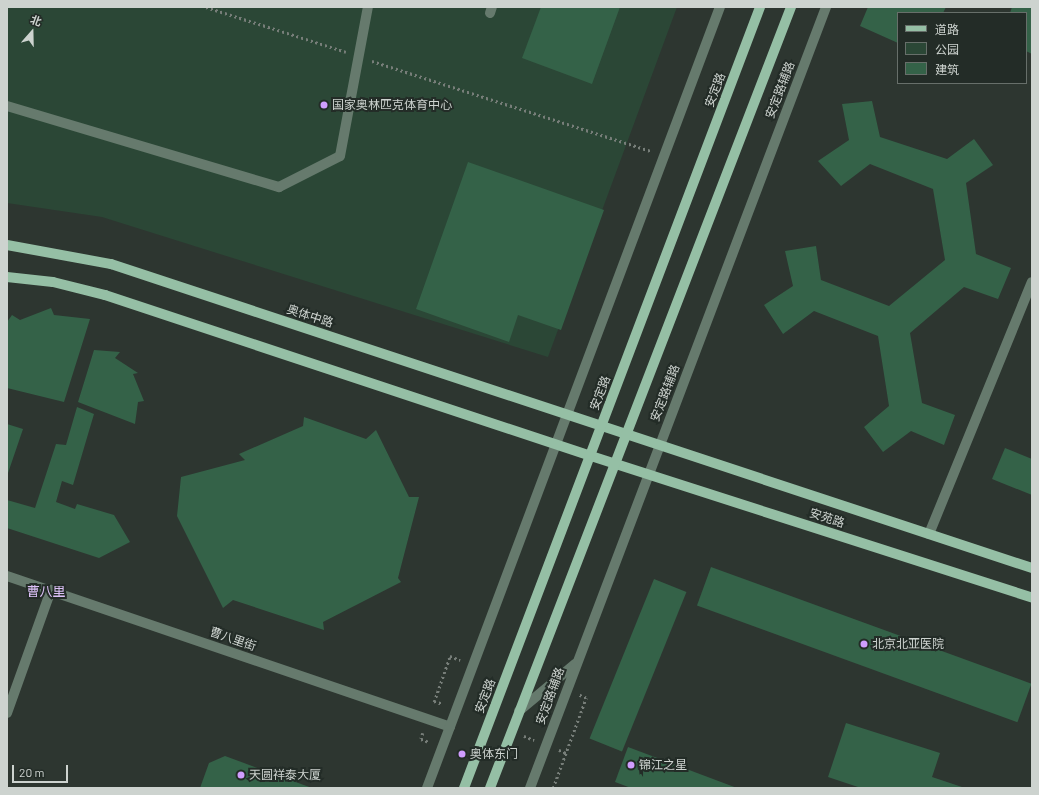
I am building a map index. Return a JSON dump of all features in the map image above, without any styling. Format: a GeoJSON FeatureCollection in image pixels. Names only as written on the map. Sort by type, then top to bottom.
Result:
{"type":"FeatureCollection","features":[{"type":"Feature","properties":{"kind":"main road","name":"安定路"},"geometry":{"type":"LineString","coordinates":[[464,788],[760,7]]}},
{"type":"Feature","properties":{"kind":"main road"},"geometry":{"type":"LineString","coordinates":[[490,788],[625,434],[791,7]]}},
{"type":"Feature","properties":{"kind":"main road","name":"奥体中路"},"geometry":{"type":"LineString","coordinates":[[7,245],[111,264],[625,434]]}},
{"type":"Feature","properties":{"kind":"main road"},"geometry":{"type":"LineString","coordinates":[[7,277],[53,282],[105,295],[591,456]]}},
{"type":"Feature","properties":{"kind":"main road","name":"安苑路"},"geometry":{"type":"LineString","coordinates":[[625,434],[1032,568]]}},
{"type":"Feature","properties":{"kind":"main road","name":"安苑路"},"geometry":{"type":"LineString","coordinates":[[591,456],[1032,598]]}},
{"type":"Feature","properties":{"kind":"street"},"geometry":{"type":"LineString","coordinates":[[7,106],[279,186],[340,156],[368,7]]}},
{"type":"Feature","properties":{"kind":"street"},"geometry":{"type":"LineString","coordinates":[[427,788],[558,445],[568,414],[720,7]]}},
{"type":"Feature","properties":{"kind":"street","name":"安定路辅路"},"geometry":{"type":"LineString","coordinates":[[530,788],[647,474],[826,7]]}},
{"type":"Feature","properties":{"kind":"street"},"geometry":{"type":"LineString","coordinates":[[929,534],[1032,282]]}},
{"type":"Feature","properties":{"kind":"street","name":"曹八里街"},"geometry":{"type":"LineString","coordinates":[[7,576],[450,727]]}},
{"type":"Feature","properties":{"kind":"street"},"geometry":{"type":"LineString","coordinates":[[7,714],[51,590]]}},
{"type":"Feature","properties":{"kind":"street"},"geometry":{"type":"LineString","coordinates":[[519,711],[576,662]]}},
{"type":"Feature","properties":{"kind":"path"},"geometry":{"type":"LineString","coordinates":[[206,7],[349,53]]}},
{"type":"Feature","properties":{"kind":"path"},"geometry":{"type":"LineString","coordinates":[[364,58],[665,155]]}},
{"type":"Feature","properties":{"kind":"path"},"geometry":{"type":"LineString","coordinates":[[432,707],[450,656]]}},
{"type":"Feature","properties":{"kind":"path"},"geometry":{"type":"LineString","coordinates":[[553,788],[586,698]]}},
{"type":"Feature","properties":{"kind":"path"},"geometry":{"type":"LineString","coordinates":[[421,739],[425,726]]}},
{"type":"Feature","properties":{"kind":"green space","name":"国家奥林匹克体育中心"},"geometry":{"type":"Polygon","coordinates":[[[7,7],[677,7],[548,357],[102,217],[7,203],[7,7]]]}},
{"type":"Feature","properties":{"kind":"building"},"geometry":{"type":"Polygon","coordinates":[[[541,7],[620,7],[592,84],[522,58],[541,7]]]}},
{"type":"Feature","properties":{"kind":"building"},"geometry":{"type":"Polygon","coordinates":[[[868,7],[946,7],[944,12],[897,12],[897,43],[860,26],[868,7]]]}},
{"type":"Feature","properties":{"kind":"building"},"geometry":{"type":"Polygon","coordinates":[[[1012,7],[1032,7],[1032,54],[1027,52],[1027,12],[1010,12],[1012,7]]]}},
{"type":"Feature","properties":{"kind":"building"},"geometry":{"type":"Polygon","coordinates":[[[872,101],[880,137],[947,159],[974,139],[993,165],[966,183],[976,254],[1011,268],[998,299],[964,287],[910,333],[922,403],[955,415],[944,445],[911,431],[883,452],[864,427],[889,406],[878,336],[814,311],[783,334],[764,305],[793,286],[785,251],[816,246],[821,280],[889,306],[945,260],[933,189],[870,164],[841,186],[818,161],[849,140],[842,104],[872,101]]]}},
{"type":"Feature","properties":{"kind":"building"},"geometry":{"type":"Polygon","coordinates":[[[468,162],[604,210],[561,330],[518,315],[509,342],[416,309],[468,162]]]}},
{"type":"Feature","properties":{"kind":"building"},"geometry":{"type":"Polygon","coordinates":[[[51,308],[54,315],[90,319],[64,402],[7,388],[7,322],[12,315],[20,320],[51,308]]]}},
{"type":"Feature","properties":{"kind":"building"},"geometry":{"type":"Polygon","coordinates":[[[94,350],[120,352],[115,358],[138,373],[133,374],[144,401],[138,402],[135,424],[78,402],[94,350]]]}},
{"type":"Feature","properties":{"kind":"building"},"geometry":{"type":"Polygon","coordinates":[[[77,407],[94,414],[73,485],[62,481],[56,502],[75,509],[77,504],[114,515],[130,542],[99,558],[7,528],[7,500],[35,508],[56,444],[66,445],[77,407]]]}},
{"type":"Feature","properties":{"kind":"building"},"geometry":{"type":"Polygon","coordinates":[[[304,417],[366,439],[376,430],[409,497],[419,497],[398,578],[401,582],[323,622],[324,630],[233,600],[223,608],[177,516],[181,477],[245,460],[239,454],[303,426],[304,417]]]}},
{"type":"Feature","properties":{"kind":"building"},"geometry":{"type":"Polygon","coordinates":[[[7,424],[23,429],[7,476],[7,424]]]}},
{"type":"Feature","properties":{"kind":"building"},"geometry":{"type":"Polygon","coordinates":[[[1005,448],[1032,459],[1032,495],[992,479],[1005,448]]]}},
{"type":"Feature","properties":{"kind":"building","name":"北京北亚医院"},"geometry":{"type":"Polygon","coordinates":[[[711,567],[1031,684],[1017,722],[697,606],[711,567]]]}},
{"type":"Feature","properties":{"kind":"building"},"geometry":{"type":"Polygon","coordinates":[[[654,579],[686,592],[622,752],[590,738],[654,579]]]}},
{"type":"Feature","properties":{"kind":"building"},"geometry":{"type":"Polygon","coordinates":[[[846,723],[940,753],[932,777],[965,788],[861,788],[828,777],[846,723]]]}},
{"type":"Feature","properties":{"kind":"building"},"geometry":{"type":"Polygon","coordinates":[[[628,747],[737,788],[631,788],[615,782],[628,747]]]}},
{"type":"Feature","properties":{"kind":"building","name":"天圆祥泰大厦"},"geometry":{"type":"Polygon","coordinates":[[[225,756],[312,788],[200,788],[209,763],[225,756]]]}},
{"type":"Feature","properties":{"kind":"place","name":"国家奥林匹克体育中心"},"geometry":{"type":"Point","coordinates":[324,105]}},
{"type":"Feature","properties":{"kind":"place","name":"北京北亚医院"},"geometry":{"type":"Point","coordinates":[864,644]}},
{"type":"Feature","properties":{"kind":"place","name":"奥体东门"},"geometry":{"type":"Point","coordinates":[462,754]}},
{"type":"Feature","properties":{"kind":"place","name":"锦江之星"},"geometry":{"type":"Point","coordinates":[631,765]}},
{"type":"Feature","properties":{"kind":"place","name":"天圆祥泰大厦"},"geometry":{"type":"Point","coordinates":[241,775]}},
{"type":"Feature","properties":{"kind":"district","name":"曹八里"},"geometry":{"type":"Point","coordinates":[46,591]}}]}
